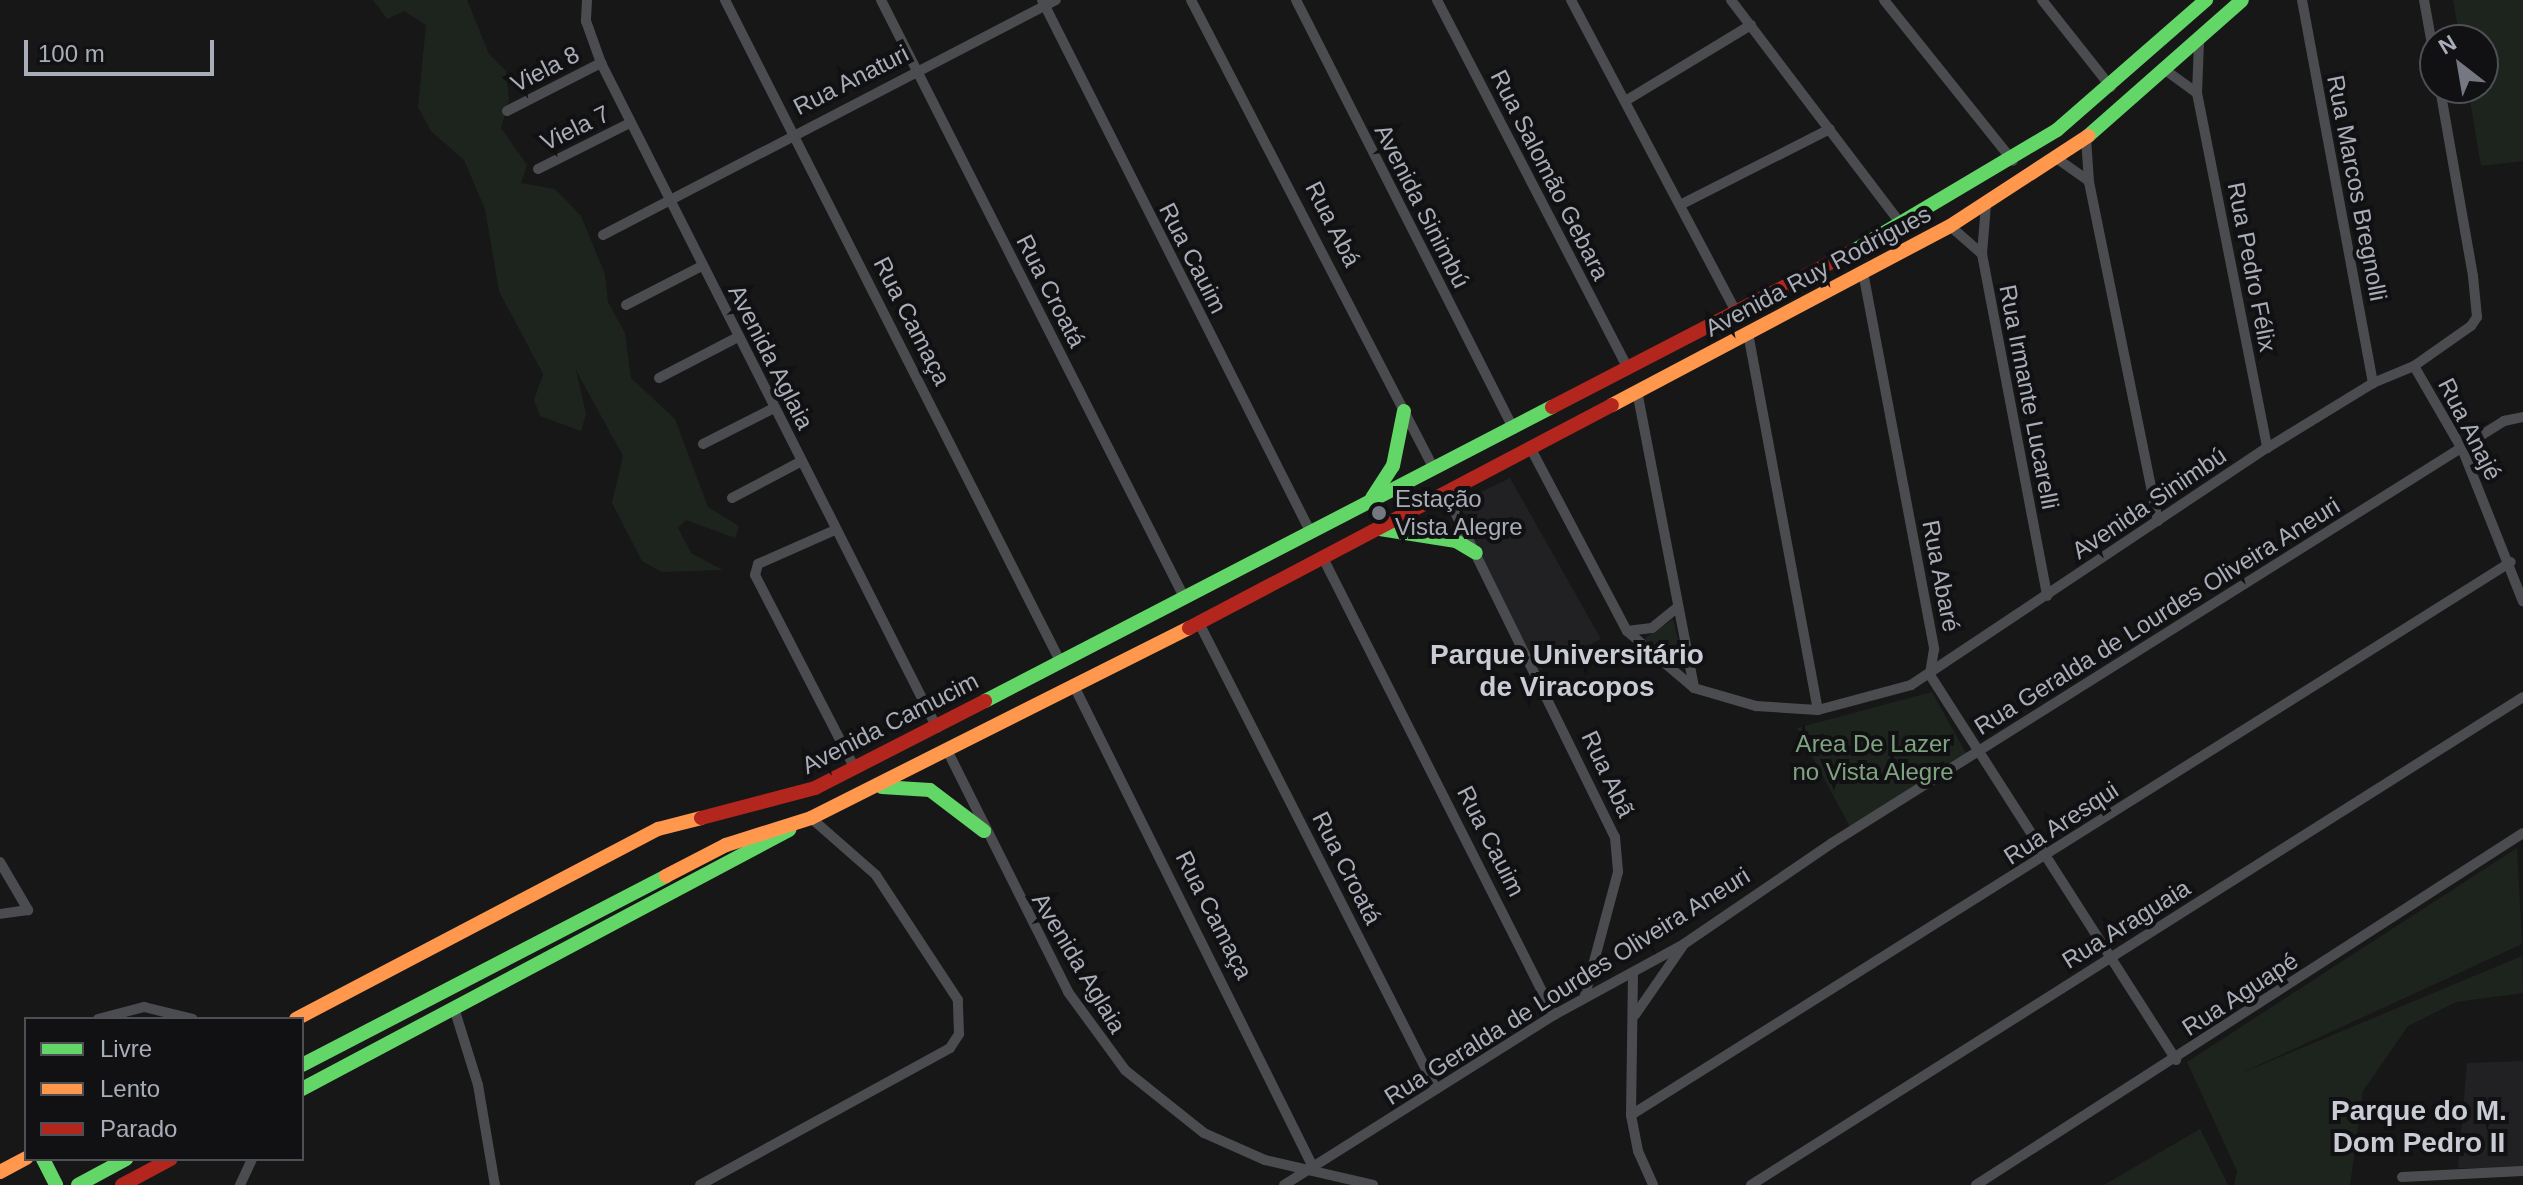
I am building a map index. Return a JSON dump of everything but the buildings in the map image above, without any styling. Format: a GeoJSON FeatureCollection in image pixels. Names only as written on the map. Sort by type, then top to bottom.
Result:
{"type":"FeatureCollection","features":[{"type":"Feature","properties":{"kind":"main road","name":"Avenida Ruy Rodrigues"},"geometry":{"type":"LineString","coordinates":[[1380,529],[1986,205],[2059,160],[2168,72],[2242,0]]}},
{"type":"Feature","properties":{"kind":"main road","name":"Avenida Ruy Rodrigues"},"geometry":{"type":"LineString","coordinates":[[1367,504],[1902,225],[2013,161],[2111,87],[2202,1]]}},
{"type":"Feature","properties":{"kind":"main road"},"geometry":{"type":"LineString","coordinates":[[1902,225],[1918,243]]}},
{"type":"Feature","properties":{"kind":"main road"},"geometry":{"type":"LineString","coordinates":[[1367,504],[1393,466],[1404,411]]}},
{"type":"Feature","properties":{"kind":"main road"},"geometry":{"type":"LineString","coordinates":[[1514,429],[1531,449]]}},
{"type":"Feature","properties":{"kind":"main road"},"geometry":{"type":"LineString","coordinates":[[1434,469],[1446,494]]}},
{"type":"Feature","properties":{"kind":"main road","name":"Avenida Camucim"},"geometry":{"type":"LineString","coordinates":[[300,1017],[658,829],[802,791],[855,769],[1367,504]]}},
{"type":"Feature","properties":{"kind":"main road"},"geometry":{"type":"LineString","coordinates":[[1380,529],[1433,535],[1476,553]]}},
{"type":"Feature","properties":{"kind":"main road","name":"Avenida Camucim"},"geometry":{"type":"LineString","coordinates":[[304,1088],[861,792],[1380,529]]}},
{"type":"Feature","properties":{"kind":"main road"},"geometry":{"type":"LineString","coordinates":[[1185,599],[1199,623]]}},
{"type":"Feature","properties":{"kind":"main road"},"geometry":{"type":"LineString","coordinates":[[937,728],[947,750]]}},
{"type":"Feature","properties":{"kind":"main road"},"geometry":{"type":"LineString","coordinates":[[861,792],[906,785],[930,790],[984,831]]}},
{"type":"Feature","properties":{"kind":"main road","name":"Avenida Camucim"},"geometry":{"type":"LineString","coordinates":[[304,1064],[726,845],[811,818]]}},
{"type":"Feature","properties":{"kind":"main road"},"geometry":{"type":"LineString","coordinates":[[0,1172],[24,1159]]}},
{"type":"Feature","properties":{"kind":"main road"},"geometry":{"type":"LineString","coordinates":[[44,1161],[56,1185]]}},
{"type":"Feature","properties":{"kind":"main road"},"geometry":{"type":"LineString","coordinates":[[78,1185],[122,1161]]}},
{"type":"Feature","properties":{"kind":"main road"},"geometry":{"type":"LineString","coordinates":[[122,1185],[167,1161]]}},
{"type":"Feature","properties":{"kind":"street","name":"Avenida Aglaia"},"geometry":{"type":"LineString","coordinates":[[587,0],[586,21],[601,63],[937,728]]}},
{"type":"Feature","properties":{"kind":"street","name":"Rua Camaça"},"geometry":{"type":"LineString","coordinates":[[725,0],[1060,661]]}},
{"type":"Feature","properties":{"kind":"street","name":"Rua Croatá"},"geometry":{"type":"LineString","coordinates":[[881,0],[1185,599]]}},
{"type":"Feature","properties":{"kind":"street","name":"Rua Abá"},"geometry":{"type":"LineString","coordinates":[[1191,0],[1434,469]]}},
{"type":"Feature","properties":{"kind":"street","name":"Avenida Sinimbú"},"geometry":{"type":"LineString","coordinates":[[1296,0],[1514,429]]}},
{"type":"Feature","properties":{"kind":"street","name":"Rua Salomão Gebara"},"geometry":{"type":"LineString","coordinates":[[1437,0],[1628,369]]}},
{"type":"Feature","properties":{"kind":"street"},"geometry":{"type":"LineString","coordinates":[[1571,0],[1627,100],[1736,312]]}},
{"type":"Feature","properties":{"kind":"street"},"geometry":{"type":"LineString","coordinates":[[1731,0],[1902,225]]}},
{"type":"Feature","properties":{"kind":"street"},"geometry":{"type":"LineString","coordinates":[[1884,0],[2013,161]]}},
{"type":"Feature","properties":{"kind":"street"},"geometry":{"type":"LineString","coordinates":[[2042,0],[2111,87]]}},
{"type":"Feature","properties":{"kind":"street","name":"Rua Marcos Bregnolli"},"geometry":{"type":"LineString","coordinates":[[2302,0],[2373,383]]}},
{"type":"Feature","properties":{"kind":"street"},"geometry":{"type":"LineString","coordinates":[[2424,0],[2428,24]]}},
{"type":"Feature","properties":{"kind":"street","name":"Rua Anaturi"},"geometry":{"type":"LineString","coordinates":[[603,235],[792,132],[1048,2]]}},
{"type":"Feature","properties":{"kind":"street","name":"Rua Cauim"},"geometry":{"type":"LineString","coordinates":[[1048,2],[1311,533]]}},
{"type":"Feature","properties":{"kind":"street"},"geometry":{"type":"LineString","coordinates":[[1627,100],[1751,25]]}},
{"type":"Feature","properties":{"kind":"street","name":"Rua Pedro Félix"},"geometry":{"type":"LineString","coordinates":[[2199,43],[2197,93],[2267,448]]}},
{"type":"Feature","properties":{"kind":"street","name":"Viela 8"},"geometry":{"type":"LineString","coordinates":[[507,111],[601,63]]}},
{"type":"Feature","properties":{"kind":"street"},"geometry":{"type":"LineString","coordinates":[[2168,72],[2197,93]]}},
{"type":"Feature","properties":{"kind":"street","name":"Avenida Sinimbú"},"geometry":{"type":"LineString","coordinates":[[1531,449],[1627,631],[1694,688],[1756,706],[1818,710],[1930,675],[2267,448],[2373,383],[2414,366],[2477,317],[2443,104]]}},
{"type":"Feature","properties":{"kind":"street","name":"Viela 7"},"geometry":{"type":"LineString","coordinates":[[538,169],[630,123]]}},
{"type":"Feature","properties":{"kind":"street"},"geometry":{"type":"LineString","coordinates":[[1680,205],[1830,129]]}},
{"type":"Feature","properties":{"kind":"street"},"geometry":{"type":"LineString","coordinates":[[2086,138],[2089,182],[2158,521]]}},
{"type":"Feature","properties":{"kind":"street"},"geometry":{"type":"LineString","coordinates":[[2059,160],[2089,182]]}},
{"type":"Feature","properties":{"kind":"street","name":"Rua Irmante Lucarelli"},"geometry":{"type":"LineString","coordinates":[[1986,205],[1982,254],[2047,596]]}},
{"type":"Feature","properties":{"kind":"street","name":"Rua Irmante Lucarelli"},"geometry":{"type":"LineString","coordinates":[[1950,226],[1982,254]]}},
{"type":"Feature","properties":{"kind":"street"},"geometry":{"type":"LineString","coordinates":[[626,305],[702,266]]}},
{"type":"Feature","properties":{"kind":"street","name":"Rua Abaré"},"geometry":{"type":"LineString","coordinates":[[1863,272],[1934,649],[1930,675]]}},
{"type":"Feature","properties":{"kind":"street"},"geometry":{"type":"LineString","coordinates":[[1748,333],[1818,710]]}},
{"type":"Feature","properties":{"kind":"street"},"geometry":{"type":"LineString","coordinates":[[659,378],[738,337]]}},
{"type":"Feature","properties":{"kind":"street","name":"Rua Anajé"},"geometry":{"type":"LineString","coordinates":[[2414,366],[2463,451],[2511,562],[2523,602]]}},
{"type":"Feature","properties":{"kind":"street"},"geometry":{"type":"LineString","coordinates":[[1637,391],[1694,688]]}},
{"type":"Feature","properties":{"kind":"street"},"geometry":{"type":"LineString","coordinates":[[703,444],[774,408]]}},
{"type":"Feature","properties":{"kind":"street","name":"Rua Geralda de Lourdes Oliveira Aneuri"},"geometry":{"type":"LineString","coordinates":[[1284,1185],[1554,1015],[1684,944],[1977,752],[2463,451],[2504,421],[2523,417]]}},
{"type":"Feature","properties":{"kind":"street"},"geometry":{"type":"LineString","coordinates":[[732,498],[802,461]]}},
{"type":"Feature","properties":{"kind":"street","name":"Rua Abã"},"geometry":{"type":"LineString","coordinates":[[1446,494],[1615,837],[1618,872],[1584,999]]}},
{"type":"Feature","properties":{"kind":"street"},"geometry":{"type":"LineString","coordinates":[[835,530],[758,564],[755,575],[855,769]]}},
{"type":"Feature","properties":{"kind":"street","name":"Rua Cauim"},"geometry":{"type":"LineString","coordinates":[[1323,558],[1554,1015]]}},
{"type":"Feature","properties":{"kind":"street","name":"Rua Aresqui"},"geometry":{"type":"LineString","coordinates":[[1631,1115],[2045,858],[2511,562]]}},
{"type":"Feature","properties":{"kind":"street"},"geometry":{"type":"LineString","coordinates":[[1627,631],[1652,628],[1678,607]]}},
{"type":"Feature","properties":{"kind":"street","name":"Rua Croatá"},"geometry":{"type":"LineString","coordinates":[[1199,623],[1436,1089]]}},
{"type":"Feature","properties":{"kind":"street"},"geometry":{"type":"LineString","coordinates":[[1930,675],[2176,1060]]}},
{"type":"Feature","properties":{"kind":"street","name":"Rua Camaça"},"geometry":{"type":"LineString","coordinates":[[1073,684],[1313,1167]]}},
{"type":"Feature","properties":{"kind":"street","name":"Rua Araguaia"},"geometry":{"type":"LineString","coordinates":[[1751,1185],[2523,697]]}},
{"type":"Feature","properties":{"kind":"street","name":"Avenida Aglaia"},"geometry":{"type":"LineString","coordinates":[[947,750],[984,831],[1068,992],[1125,1070],[1204,1133],[1265,1160],[1313,1167],[1373,1185]]}},
{"type":"Feature","properties":{"kind":"street"},"geometry":{"type":"LineString","coordinates":[[700,1185],[950,1048],[962,1022],[958,1000],[876,875],[811,818]]}},
{"type":"Feature","properties":{"kind":"street","name":"Rua Aguapé"},"geometry":{"type":"LineString","coordinates":[[1976,1185],[2176,1060],[2523,833]]}},
{"type":"Feature","properties":{"kind":"street"},"geometry":{"type":"LineString","coordinates":[[0,862],[28,910],[0,914]]}},
{"type":"Feature","properties":{"kind":"street"},"geometry":{"type":"LineString","coordinates":[[1635,1015],[1684,944]]}},
{"type":"Feature","properties":{"kind":"street"},"geometry":{"type":"LineString","coordinates":[[1633,973],[1635,1015],[1631,1115],[1653,1185]]}},
{"type":"Feature","properties":{"kind":"street"},"geometry":{"type":"LineString","coordinates":[[106,1017],[144,1007],[185,1017]]}},
{"type":"Feature","properties":{"kind":"street"},"geometry":{"type":"LineString","coordinates":[[454,1008],[478,1085],[495,1185]]}},
{"type":"Feature","properties":{"kind":"street"},"geometry":{"type":"LineString","coordinates":[[240,1185],[251,1161]]}},
{"type":"Feature","properties":{"kind":"street"},"geometry":{"type":"LineString","coordinates":[[2402,1177],[2523,1171]]}},
{"type":"Feature","properties":{"kind":"shaded area"},"geometry":{"type":"Polygon","coordinates":[[[1510,478],[1601,639],[1538,671],[1457,512],[1460,502],[1510,478]]]}},
{"type":"Feature","properties":{"kind":"shaded area"},"geometry":{"type":"Polygon","coordinates":[[[2523,1061],[2523,1168],[2458,1168],[2467,1063],[2523,1061]]]}},
{"type":"Feature","properties":{"kind":"green space"},"geometry":{"type":"Polygon","coordinates":[[[373,0],[467,0],[489,54],[506,71],[509,100],[501,128],[527,165],[521,183],[555,189],[581,216],[605,274],[608,302],[625,333],[631,378],[675,419],[708,507],[739,526],[735,538],[686,520],[678,528],[691,553],[723,570],[662,572],[642,561],[612,503],[623,456],[576,370],[586,414],[581,431],[540,416],[534,400],[543,374],[499,291],[485,209],[464,160],[431,131],[418,107],[426,25],[404,11],[387,19],[373,0]]]}},
{"type":"Feature","properties":{"kind":"green space"},"geometry":{"type":"Polygon","coordinates":[[[2453,0],[2523,0],[2523,161],[2481,166],[2471,104],[2499,104],[2499,24],[2457,24],[2453,0]]]}},
{"type":"Feature","properties":{"kind":"green space"},"geometry":{"type":"Polygon","coordinates":[[[1673,619],[1680,647],[1680,665],[1673,668],[1650,651],[1645,638],[1673,619]]]}},
{"type":"Feature","properties":{"kind":"green space","name":"Area De Lazer no Vista Alegre"},"geometry":{"type":"Polygon","coordinates":[[[1932,692],[1968,757],[1850,827],[1797,728],[1932,692]]]}},
{"type":"Feature","properties":{"kind":"green space"},"geometry":{"type":"Polygon","coordinates":[[[2517,848],[2522,944],[2237,1075],[2522,956],[2523,993],[2456,1002],[2408,1026],[2363,1091],[2350,1185],[2234,1185],[2237,1171],[2187,1062],[2517,848]]]}},
{"type":"Feature","properties":{"kind":"green space"},"geometry":{"type":"Polygon","coordinates":[[[2200,1129],[2228,1185],[2104,1185],[2200,1129]]]}},
{"type":"Feature","properties":{"kind":"traffic: fast"},"geometry":{"type":"LineString","coordinates":[[1855,250],[2057,130],[2206,0]]}},
{"type":"Feature","properties":{"kind":"traffic: fast"},"geometry":{"type":"LineString","coordinates":[[2088,136],[2242,0]]}},
{"type":"Feature","properties":{"kind":"traffic: fast"},"geometry":{"type":"LineString","coordinates":[[985,701],[1552,407]]}},
{"type":"Feature","properties":{"kind":"traffic: fast"},"geometry":{"type":"LineString","coordinates":[[1372,498],[1393,466],[1404,411]]}},
{"type":"Feature","properties":{"kind":"traffic: fast"},"geometry":{"type":"LineString","coordinates":[[1380,529],[1456,541],[1476,553]]}},
{"type":"Feature","properties":{"kind":"traffic: fast"},"geometry":{"type":"LineString","coordinates":[[882,787],[930,790],[984,831]]}},
{"type":"Feature","properties":{"kind":"traffic: fast"},"geometry":{"type":"LineString","coordinates":[[304,1088],[789,830]]}},
{"type":"Feature","properties":{"kind":"traffic: fast"},"geometry":{"type":"LineString","coordinates":[[304,1064],[666,876]]}},
{"type":"Feature","properties":{"kind":"traffic: fast"},"geometry":{"type":"LineString","coordinates":[[44,1161],[56,1185]]}},
{"type":"Feature","properties":{"kind":"traffic: fast"},"geometry":{"type":"LineString","coordinates":[[78,1185],[122,1161]]}},
{"type":"Feature","properties":{"kind":"traffic: slow"},"geometry":{"type":"LineString","coordinates":[[1612,405],[1950,226],[2088,136]]}},
{"type":"Feature","properties":{"kind":"traffic: slow"},"geometry":{"type":"LineString","coordinates":[[666,876],[726,845],[811,818],[1189,628]]}},
{"type":"Feature","properties":{"kind":"traffic: slow"},"geometry":{"type":"LineString","coordinates":[[300,1017],[658,829],[701,818]]}},
{"type":"Feature","properties":{"kind":"traffic: slow"},"geometry":{"type":"LineString","coordinates":[[0,1172],[24,1159]]}},
{"type":"Feature","properties":{"kind":"traffic: jam"},"geometry":{"type":"LineString","coordinates":[[1552,407],[1855,250]]}},
{"type":"Feature","properties":{"kind":"traffic: jam"},"geometry":{"type":"LineString","coordinates":[[1189,628],[1612,405]]}},
{"type":"Feature","properties":{"kind":"traffic: jam"},"geometry":{"type":"LineString","coordinates":[[701,818],[815,788],[985,701]]}},
{"type":"Feature","properties":{"kind":"traffic: jam"},"geometry":{"type":"LineString","coordinates":[[122,1185],[167,1161]]}},
{"type":"Feature","properties":{"kind":"place","name":"Estação Vista Alegre"},"geometry":{"type":"Point","coordinates":[1379,513]}},
{"type":"Feature","properties":{"kind":"district","name":"Parque Universitário de Viracopos"},"geometry":{"type":"Point","coordinates":[1567,671]}},
{"type":"Feature","properties":{"kind":"district","name":"Parque do M. Dom Pedro II"},"geometry":{"type":"Point","coordinates":[2419,1127]}}]}
